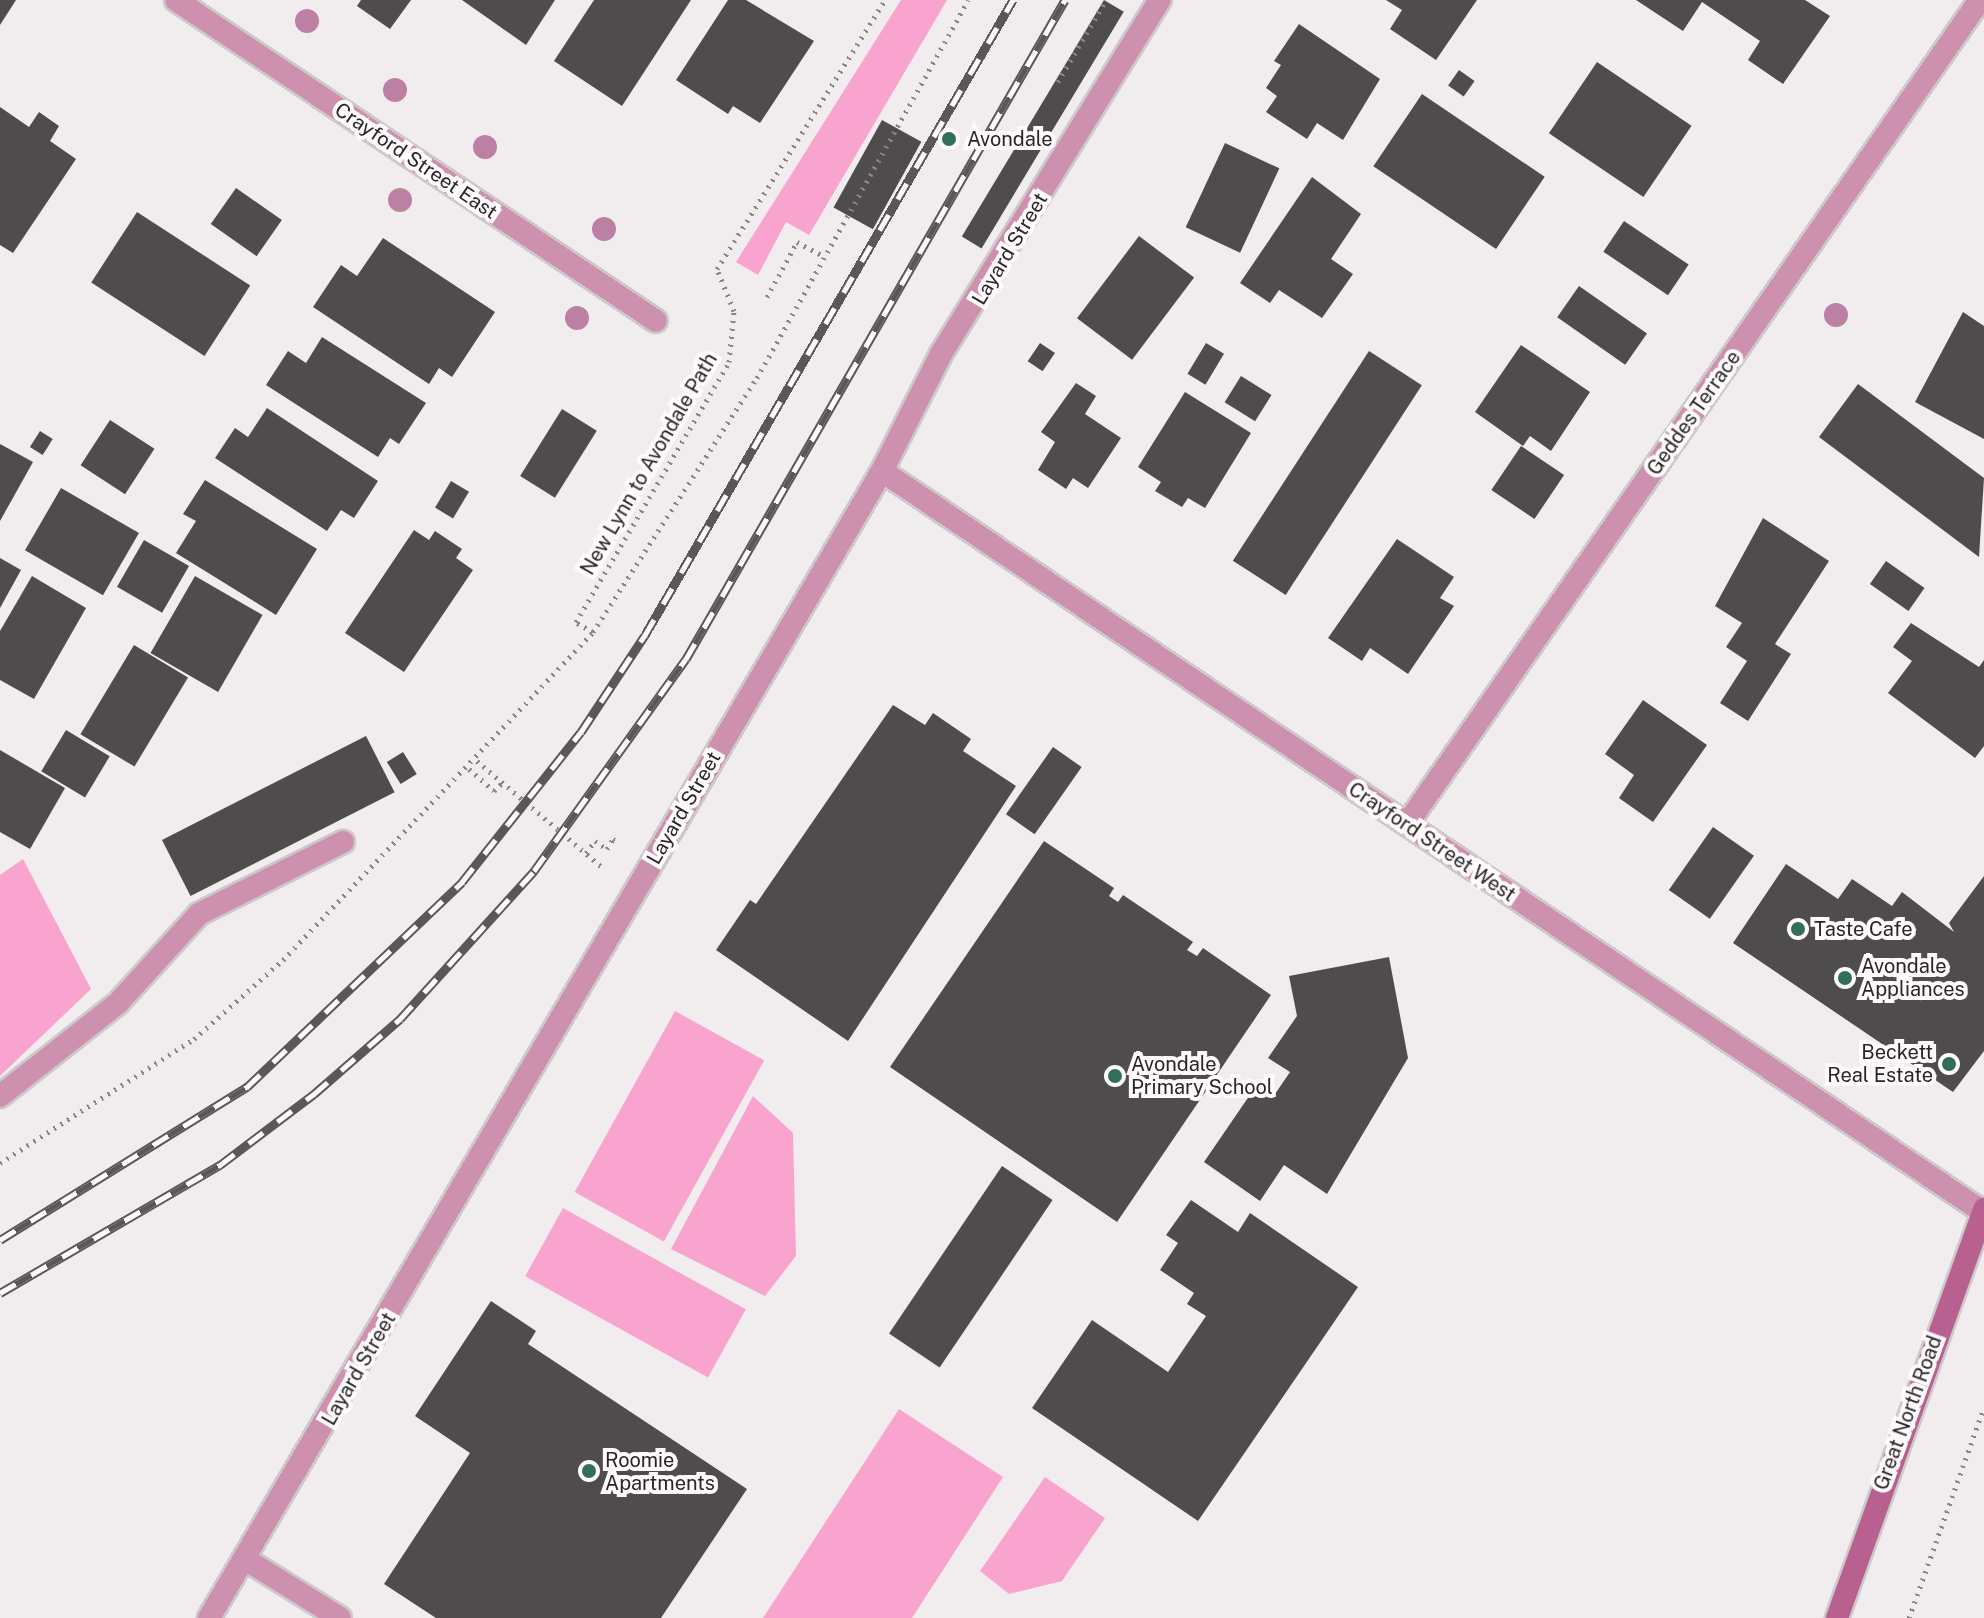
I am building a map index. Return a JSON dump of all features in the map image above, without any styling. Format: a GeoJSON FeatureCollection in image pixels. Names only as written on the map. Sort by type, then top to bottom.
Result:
{"type":"FeatureCollection","features":[{"type":"Feature","properties":{"kind":"main road","name":"Great North Road"},"geometry":{"type":"LineString","coordinates":[[1837,1618],[1976,1252],[1983,1211]]}},
{"type":"Feature","properties":{"kind":"street","name":"Crayford Street East"},"geometry":{"type":"LineString","coordinates":[[176,0],[656,321]]}},
{"type":"Feature","properties":{"kind":"street","name":"Layard Street"},"geometry":{"type":"LineString","coordinates":[[209,1618],[248,1561],[882,471],[941,354],[1160,0]]}},
{"type":"Feature","properties":{"kind":"street","name":"Geddes Terrace"},"geometry":{"type":"LineString","coordinates":[[1407,824],[1980,0]]}},
{"type":"Feature","properties":{"kind":"street","name":"Crayford Street West"},"geometry":{"type":"LineString","coordinates":[[882,471],[1983,1211]]}},
{"type":"Feature","properties":{"kind":"street"},"geometry":{"type":"LineString","coordinates":[[0,1096],[118,1003],[199,914],[343,842]]}},
{"type":"Feature","properties":{"kind":"street"},"geometry":{"type":"LineString","coordinates":[[248,1561],[340,1618]]}},
{"type":"Feature","properties":{"kind":"path","name":"New Lynn to Avondale Path"},"geometry":{"type":"LineString","coordinates":[[593,632],[576,622],[729,362],[734,311],[717,269],[885,0]]}},
{"type":"Feature","properties":{"kind":"path"},"geometry":{"type":"LineString","coordinates":[[456,784],[593,632],[757,378],[968,0]]}},
{"type":"Feature","properties":{"kind":"path"},"geometry":{"type":"LineString","coordinates":[[767,297],[797,242],[825,257]]}},
{"type":"Feature","properties":{"kind":"path"},"geometry":{"type":"LineString","coordinates":[[477,761],[604,868]]}},
{"type":"Feature","properties":{"kind":"path"},"geometry":{"type":"LineString","coordinates":[[469,769],[494,791],[503,782]]}},
{"type":"Feature","properties":{"kind":"path"},"geometry":{"type":"LineString","coordinates":[[586,853],[595,841],[607,849],[613,839],[620,843]]}},
{"type":"Feature","properties":{"kind":"path"},"geometry":{"type":"LineString","coordinates":[[0,1163],[194,1039],[283,960]]}},
{"type":"Feature","properties":{"kind":"path"},"geometry":{"type":"LineString","coordinates":[[1909,1618],[1984,1407]]}},
{"type":"Feature","properties":{"kind":"shaded area"},"geometry":{"type":"Polygon","coordinates":[[[901,0],[947,0],[809,235],[786,222],[758,275],[736,262],[901,0]]]}},
{"type":"Feature","properties":{"kind":"shaded area"},"geometry":{"type":"Polygon","coordinates":[[[23,859],[91,989],[0,1076],[0,875],[23,859]]]}},
{"type":"Feature","properties":{"kind":"shaded area"},"geometry":{"type":"Polygon","coordinates":[[[675,1011],[764,1060],[664,1241],[575,1192],[675,1011]]]}},
{"type":"Feature","properties":{"kind":"shaded area"},"geometry":{"type":"Polygon","coordinates":[[[753,1096],[793,1133],[796,1256],[765,1296],[671,1249],[753,1096]]]}},
{"type":"Feature","properties":{"kind":"shaded area"},"geometry":{"type":"Polygon","coordinates":[[[563,1208],[746,1309],[708,1378],[525,1276],[563,1208]]]}},
{"type":"Feature","properties":{"kind":"shaded area"},"geometry":{"type":"Polygon","coordinates":[[[899,1409],[1003,1477],[912,1618],[763,1618],[899,1409]]]}},
{"type":"Feature","properties":{"kind":"shaded area"},"geometry":{"type":"Polygon","coordinates":[[[1045,1477],[1105,1518],[1062,1581],[1009,1594],[980,1571],[1045,1477]]]}},
{"type":"Feature","properties":{"kind":"building"},"geometry":{"type":"Polygon","coordinates":[[[0,0],[16,0],[0,25],[0,0]]]}},
{"type":"Feature","properties":{"kind":"building"},"geometry":{"type":"Polygon","coordinates":[[[361,0],[411,0],[390,29],[357,6],[361,0]]]}},
{"type":"Feature","properties":{"kind":"building"},"geometry":{"type":"Polygon","coordinates":[[[462,0],[555,0],[526,45],[462,0]]]}},
{"type":"Feature","properties":{"kind":"building"},"geometry":{"type":"Polygon","coordinates":[[[594,0],[691,0],[622,106],[554,61],[594,0]]]}},
{"type":"Feature","properties":{"kind":"building"},"geometry":{"type":"Polygon","coordinates":[[[728,0],[746,0],[814,41],[760,123],[733,106],[728,114],[676,80],[728,0]]]}},
{"type":"Feature","properties":{"kind":"building"},"geometry":{"type":"Polygon","coordinates":[[[1104,0],[1124,12],[982,248],[962,237],[1104,0]]]}},
{"type":"Feature","properties":{"kind":"building"},"geometry":{"type":"Polygon","coordinates":[[[1386,0],[1477,0],[1436,60],[1390,29],[1402,10],[1386,0]]]}},
{"type":"Feature","properties":{"kind":"building"},"geometry":{"type":"Polygon","coordinates":[[[1636,0],[1805,0],[1830,16],[1783,84],[1748,60],[1760,41],[1702,2],[1683,31],[1636,0]]]}},
{"type":"Feature","properties":{"kind":"building"},"geometry":{"type":"Polygon","coordinates":[[[1299,24],[1380,79],[1343,140],[1317,123],[1307,139],[1266,112],[1277,96],[1266,88],[1281,65],[1274,61],[1299,24]]]}},
{"type":"Feature","properties":{"kind":"building"},"geometry":{"type":"Polygon","coordinates":[[[1597,62],[1692,126],[1643,197],[1549,133],[1597,62]]]}},
{"type":"Feature","properties":{"kind":"building"},"geometry":{"type":"Polygon","coordinates":[[[1459,70],[1475,81],[1464,96],[1448,86],[1459,70]]]}},
{"type":"Feature","properties":{"kind":"building"},"geometry":{"type":"Polygon","coordinates":[[[1422,94],[1545,177],[1496,249],[1373,166],[1422,94]]]}},
{"type":"Feature","properties":{"kind":"building"},"geometry":{"type":"Polygon","coordinates":[[[0,107],[29,127],[39,112],[59,126],[50,141],[76,159],[13,253],[0,245],[0,107]]]}},
{"type":"Feature","properties":{"kind":"building"},"geometry":{"type":"Polygon","coordinates":[[[882,120],[921,142],[873,229],[834,207],[882,120]]]}},
{"type":"Feature","properties":{"kind":"building"},"geometry":{"type":"Polygon","coordinates":[[[1225,143],[1279,168],[1240,253],[1186,227],[1225,143]]]}},
{"type":"Feature","properties":{"kind":"building"},"geometry":{"type":"Polygon","coordinates":[[[1312,177],[1361,214],[1331,259],[1353,274],[1322,318],[1279,290],[1270,303],[1240,283],[1312,177]]]}},
{"type":"Feature","properties":{"kind":"building"},"geometry":{"type":"Polygon","coordinates":[[[236,188],[282,220],[257,256],[211,224],[236,188]]]}},
{"type":"Feature","properties":{"kind":"building"},"geometry":{"type":"Polygon","coordinates":[[[137,212],[250,286],[204,356],[91,282],[137,212]]]}},
{"type":"Feature","properties":{"kind":"building"},"geometry":{"type":"Polygon","coordinates":[[[1624,221],[1689,265],[1668,295],[1603,252],[1624,221]]]}},
{"type":"Feature","properties":{"kind":"building"},"geometry":{"type":"Polygon","coordinates":[[[1139,236],[1194,278],[1132,360],[1077,318],[1139,236]]]}},
{"type":"Feature","properties":{"kind":"building"},"geometry":{"type":"Polygon","coordinates":[[[383,238],[495,312],[452,377],[439,368],[429,384],[313,307],[341,265],[357,276],[383,238]]]}},
{"type":"Feature","properties":{"kind":"building"},"geometry":{"type":"Polygon","coordinates":[[[1579,286],[1647,334],[1625,365],[1557,317],[1579,286]]]}},
{"type":"Feature","properties":{"kind":"building"},"geometry":{"type":"Polygon","coordinates":[[[1963,312],[1984,326],[1984,439],[1915,402],[1963,312]]]}},
{"type":"Feature","properties":{"kind":"building"},"geometry":{"type":"Polygon","coordinates":[[[322,337],[426,403],[399,444],[390,438],[378,457],[266,385],[288,351],[306,363],[322,337]]]}},
{"type":"Feature","properties":{"kind":"building"},"geometry":{"type":"Polygon","coordinates":[[[1040,343],[1055,353],[1043,371],[1028,361],[1040,343]]]}},
{"type":"Feature","properties":{"kind":"building"},"geometry":{"type":"Polygon","coordinates":[[[1206,343],[1224,354],[1205,385],[1187,374],[1206,343]]]}},
{"type":"Feature","properties":{"kind":"building"},"geometry":{"type":"Polygon","coordinates":[[[1521,345],[1590,392],[1551,451],[1530,436],[1523,446],[1475,412],[1521,345]]]}},
{"type":"Feature","properties":{"kind":"building"},"geometry":{"type":"Polygon","coordinates":[[[1369,351],[1422,385],[1286,595],[1233,561],[1369,351]]]}},
{"type":"Feature","properties":{"kind":"building"},"geometry":{"type":"Polygon","coordinates":[[[1241,376],[1272,395],[1255,421],[1225,402],[1241,376]]]}},
{"type":"Feature","properties":{"kind":"building"},"geometry":{"type":"Polygon","coordinates":[[[1076,383],[1096,396],[1085,414],[1121,438],[1088,488],[1073,478],[1066,489],[1038,470],[1055,442],[1041,432],[1076,383]]]}},
{"type":"Feature","properties":{"kind":"building"},"geometry":{"type":"Polygon","coordinates":[[[1858,384],[1984,478],[1979,557],[1819,437],[1858,384]]]}},
{"type":"Feature","properties":{"kind":"building"},"geometry":{"type":"Polygon","coordinates":[[[1185,392],[1251,433],[1205,508],[1188,498],[1182,507],[1155,491],[1161,482],[1138,467],[1185,392]]]}},
{"type":"Feature","properties":{"kind":"building"},"geometry":{"type":"Polygon","coordinates":[[[267,408],[378,481],[354,518],[341,510],[327,531],[215,458],[235,428],[248,437],[267,408]]]}},
{"type":"Feature","properties":{"kind":"building"},"geometry":{"type":"Polygon","coordinates":[[[562,409],[597,431],[555,498],[520,476],[562,409]]]}},
{"type":"Feature","properties":{"kind":"building"},"geometry":{"type":"Polygon","coordinates":[[[110,420],[154,449],[125,494],[81,465],[110,420]]]}},
{"type":"Feature","properties":{"kind":"building"},"geometry":{"type":"Polygon","coordinates":[[[40,431],[53,439],[43,455],[30,447],[40,431]]]}},
{"type":"Feature","properties":{"kind":"building"},"geometry":{"type":"Polygon","coordinates":[[[0,444],[33,462],[0,521],[0,444]]]}},
{"type":"Feature","properties":{"kind":"building"},"geometry":{"type":"Polygon","coordinates":[[[1521,446],[1564,475],[1534,519],[1491,490],[1521,446]]]}},
{"type":"Feature","properties":{"kind":"building"},"geometry":{"type":"Polygon","coordinates":[[[205,480],[317,549],[276,615],[176,553],[196,521],[183,514],[205,480]]]}},
{"type":"Feature","properties":{"kind":"building"},"geometry":{"type":"Polygon","coordinates":[[[451,481],[469,492],[453,518],[435,508],[451,481]]]}},
{"type":"Feature","properties":{"kind":"building"},"geometry":{"type":"Polygon","coordinates":[[[61,488],[139,533],[103,595],[25,550],[61,488]]]}},
{"type":"Feature","properties":{"kind":"building"},"geometry":{"type":"Polygon","coordinates":[[[1763,518],[1829,561],[1775,644],[1791,654],[1748,721],[1720,703],[1747,661],[1726,647],[1742,623],[1715,606],[1763,518]]]}},
{"type":"Feature","properties":{"kind":"building"},"geometry":{"type":"Polygon","coordinates":[[[414,530],[429,540],[435,531],[462,549],[456,558],[473,570],[404,672],[345,633],[414,530]]]}},
{"type":"Feature","properties":{"kind":"building"},"geometry":{"type":"Polygon","coordinates":[[[1397,539],[1454,577],[1440,598],[1454,606],[1408,674],[1370,648],[1362,661],[1328,638],[1397,539]]]}},
{"type":"Feature","properties":{"kind":"building"},"geometry":{"type":"Polygon","coordinates":[[[144,540],[189,566],[162,613],[117,587],[144,540]]]}},
{"type":"Feature","properties":{"kind":"building"},"geometry":{"type":"Polygon","coordinates":[[[0,558],[21,570],[0,608],[0,558]]]}},
{"type":"Feature","properties":{"kind":"building"},"geometry":{"type":"Polygon","coordinates":[[[1886,561],[1925,588],[1908,611],[1870,584],[1886,561]]]}},
{"type":"Feature","properties":{"kind":"building"},"geometry":{"type":"Polygon","coordinates":[[[32,576],[86,608],[34,699],[0,680],[0,631],[32,576]]]}},
{"type":"Feature","properties":{"kind":"building"},"geometry":{"type":"Polygon","coordinates":[[[195,576],[263,615],[218,692],[150,653],[195,576]]]}},
{"type":"Feature","properties":{"kind":"building"},"geometry":{"type":"Polygon","coordinates":[[[1911,623],[1979,667],[1984,660],[1984,746],[1975,758],[1888,693],[1912,661],[1893,647],[1911,623]]]}},
{"type":"Feature","properties":{"kind":"building"},"geometry":{"type":"Polygon","coordinates":[[[134,645],[188,677],[134,767],[80,734],[134,645]]]}},
{"type":"Feature","properties":{"kind":"building"},"geometry":{"type":"Polygon","coordinates":[[[1643,700],[1707,745],[1653,822],[1619,798],[1634,775],[1605,754],[1643,700]]]}},
{"type":"Feature","properties":{"kind":"building"},"geometry":{"type":"Polygon","coordinates":[[[893,705],[925,725],[933,713],[971,739],[963,751],[1016,786],[848,1041],[716,950],[750,900],[756,904],[893,705]]]}},
{"type":"Feature","properties":{"kind":"building"},"geometry":{"type":"Polygon","coordinates":[[[66,730],[110,756],[85,797],[41,771],[66,730]]]}},
{"type":"Feature","properties":{"kind":"building"},"geometry":{"type":"Polygon","coordinates":[[[366,736],[395,792],[191,896],[162,840],[366,736]]]}},
{"type":"Feature","properties":{"kind":"building"},"geometry":{"type":"Polygon","coordinates":[[[1053,747],[1082,767],[1035,834],[1006,814],[1053,747]]]}},
{"type":"Feature","properties":{"kind":"building"},"geometry":{"type":"Polygon","coordinates":[[[0,750],[65,788],[30,849],[0,832],[0,750]]]}},
{"type":"Feature","properties":{"kind":"building"},"geometry":{"type":"Polygon","coordinates":[[[403,752],[417,774],[401,784],[387,762],[403,752]]]}},
{"type":"Feature","properties":{"kind":"building"},"geometry":{"type":"Polygon","coordinates":[[[1713,827],[1754,856],[1710,919],[1669,890],[1713,827]]]}},
{"type":"Feature","properties":{"kind":"building"},"geometry":{"type":"Polygon","coordinates":[[[1044,841],[1114,888],[1109,896],[1118,902],[1123,895],[1193,942],[1187,950],[1197,956],[1203,948],[1271,995],[1117,1222],[890,1067],[1044,841]]]}},
{"type":"Feature","properties":{"kind":"building"},"geometry":{"type":"Polygon","coordinates":[[[1786,864],[1838,899],[1852,879],[1892,906],[1902,892],[1954,932],[1949,923],[1984,876],[1984,1051],[1953,1092],[1733,943],[1786,864]]]}},
{"type":"Feature","properties":{"kind":"building"},"geometry":{"type":"Polygon","coordinates":[[[1389,957],[1408,1058],[1327,1194],[1284,1165],[1260,1201],[1204,1162],[1256,1086],[1273,1097],[1290,1072],[1268,1058],[1297,1016],[1289,976],[1389,957]]]}},
{"type":"Feature","properties":{"kind":"building"},"geometry":{"type":"Polygon","coordinates":[[[1002,1166],[1053,1200],[940,1368],[889,1333],[1002,1166]]]}},
{"type":"Feature","properties":{"kind":"building"},"geometry":{"type":"Polygon","coordinates":[[[1191,1200],[1238,1232],[1250,1213],[1358,1287],[1198,1521],[1032,1408],[1092,1320],[1168,1372],[1206,1316],[1187,1304],[1194,1293],[1160,1270],[1178,1243],[1166,1235],[1191,1200]]]}},
{"type":"Feature","properties":{"kind":"building","name":"Roomie Apartments"},"geometry":{"type":"Polygon","coordinates":[[[491,1301],[536,1331],[528,1344],[747,1489],[661,1618],[436,1618],[384,1584],[470,1453],[415,1416],[491,1301]]]}},
{"type":"Feature","properties":{"kind":"railway"},"geometry":{"type":"LineString","coordinates":[[0,1240],[247,1087],[462,882],[581,732],[645,635],[1013,0]]}},
{"type":"Feature","properties":{"kind":"railway"},"geometry":{"type":"LineString","coordinates":[[0,1293],[220,1165],[314,1094],[400,1019],[534,871],[686,659],[1065,0]]}},
{"type":"Feature","properties":{"kind":"place","name":"Avondale"},"geometry":{"type":"Point","coordinates":[949,139]}},
{"type":"Feature","properties":{"kind":"place","name":"Taste Cafe"},"geometry":{"type":"Point","coordinates":[1798,929]}},
{"type":"Feature","properties":{"kind":"place","name":"Avondale Appliances"},"geometry":{"type":"Point","coordinates":[1845,978]}},
{"type":"Feature","properties":{"kind":"place","name":"Beckett Real Estate"},"geometry":{"type":"Point","coordinates":[1949,1064]}},
{"type":"Feature","properties":{"kind":"place","name":"Avondale Primary School"},"geometry":{"type":"Point","coordinates":[1115,1076]}},
{"type":"Feature","properties":{"kind":"place","name":"Roomie Apartments"},"geometry":{"type":"Point","coordinates":[589,1471]}}]}
